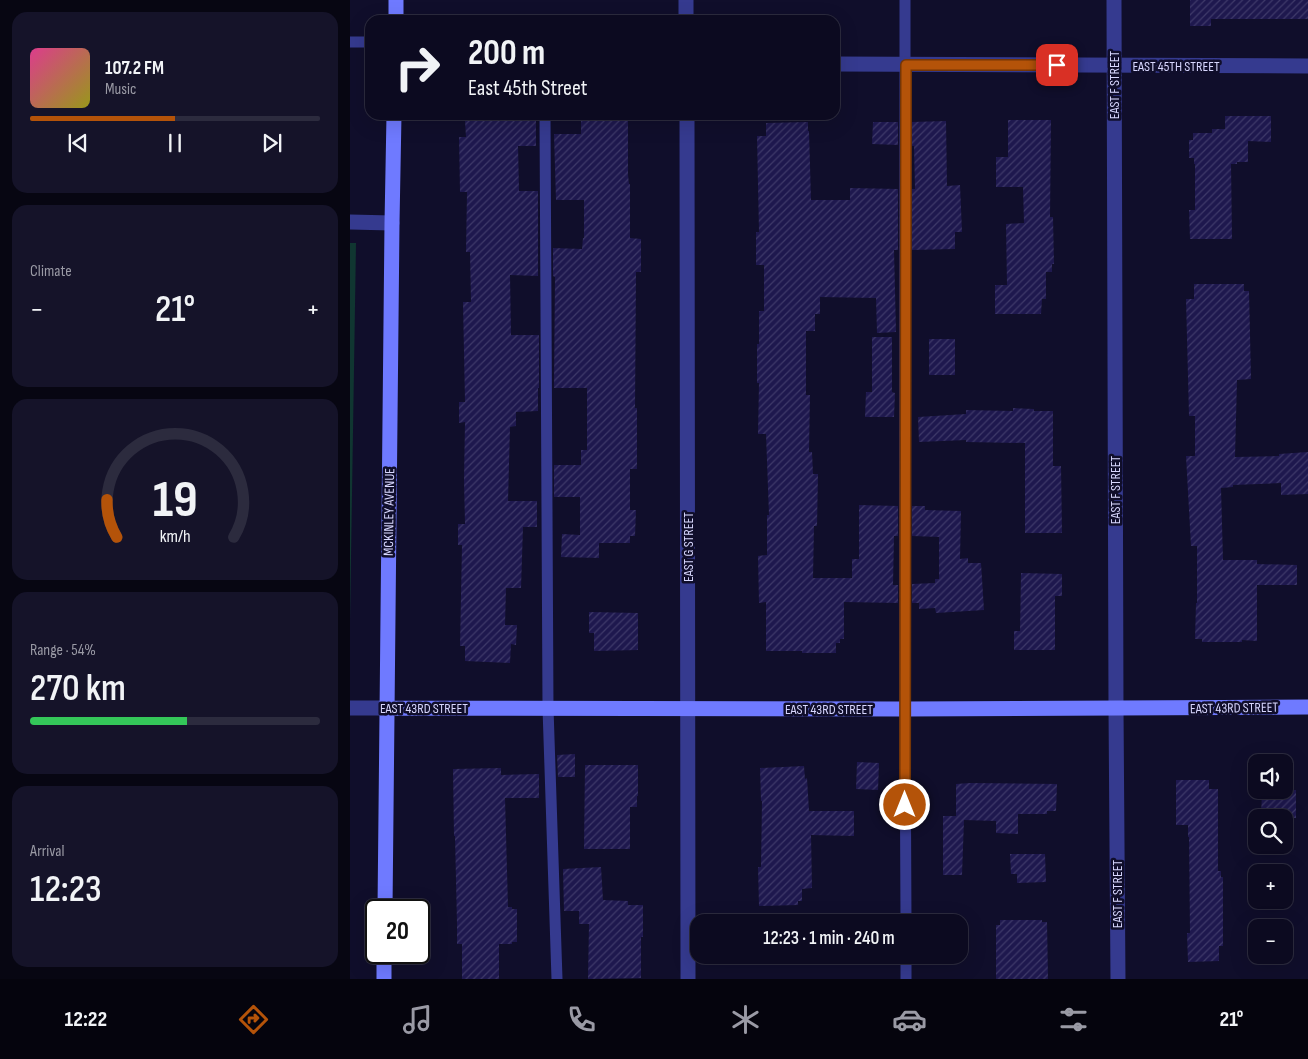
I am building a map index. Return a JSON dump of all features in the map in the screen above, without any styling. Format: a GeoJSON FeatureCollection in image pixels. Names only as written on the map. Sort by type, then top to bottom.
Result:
{"type":"FeatureCollection","features":[{"type":"Feature","properties":{"kind":"street"},"geometry":{"type":"LineString","coordinates":[[396,0],[396,15]]}},
{"type":"Feature","properties":{"kind":"street"},"geometry":{"type":"LineString","coordinates":[[686,0],[686,15]]}},
{"type":"Feature","properties":{"kind":"street","name":"EAST F STREET"},"geometry":{"type":"LineString","coordinates":[[1114,0],[1118,979]]}},
{"type":"Feature","properties":{"kind":"street","name":"EAST 45TH STREET"},"geometry":{"type":"LineString","coordinates":[[840,64],[1308,66]]}},
{"type":"Feature","properties":{"kind":"street","name":"MCKINLEY AVENUE"},"geometry":{"type":"LineString","coordinates":[[385,899],[394,120]]}},
{"type":"Feature","properties":{"kind":"street","name":"EAST G STREET"},"geometry":{"type":"LineString","coordinates":[[687,120],[688,979]]}},
{"type":"Feature","properties":{"kind":"street"},"geometry":{"type":"LineString","coordinates":[[350,222],[392,223]]}},
{"type":"Feature","properties":{"kind":"street","name":"EAST 43RD STREET"},"geometry":{"type":"LineString","coordinates":[[350,708],[1116,709],[1308,707]]}},
{"type":"Feature","properties":{"kind":"street"},"geometry":{"type":"LineString","coordinates":[[384,964],[384,979]]}},
{"type":"Feature","properties":{"kind":"lane"},"geometry":{"type":"LineString","coordinates":[[905,0],[906,914]]}},
{"type":"Feature","properties":{"kind":"lane"},"geometry":{"type":"LineString","coordinates":[[350,42],[365,42]]}},
{"type":"Feature","properties":{"kind":"lane"},"geometry":{"type":"LineString","coordinates":[[544,120],[548,708],[558,979]]}},
{"type":"Feature","properties":{"kind":"lane"},"geometry":{"type":"LineString","coordinates":[[906,964],[906,979]]}},
{"type":"Feature","properties":{"kind":"green space"},"geometry":{"type":"Polygon","coordinates":[[[350,243],[356,243],[350,620],[350,243]]]}},
{"type":"Feature","properties":{"kind":"building"},"geometry":{"type":"Polygon","coordinates":[[[1190,0],[1308,0],[1308,19],[1211,19],[1211,26],[1190,26],[1190,0]]]}},
{"type":"Feature","properties":{"kind":"building"},"geometry":{"type":"Polygon","coordinates":[[[1225,116],[1271,116],[1271,142],[1248,141],[1248,162],[1231,164],[1232,239],[1190,239],[1189,210],[1195,210],[1195,164],[1194,158],[1189,158],[1189,140],[1193,140],[1193,133],[1212,133],[1212,129],[1225,129],[1225,116]]]}},
{"type":"Feature","properties":{"kind":"building"},"geometry":{"type":"Polygon","coordinates":[[[536,120],[536,146],[518,146],[519,191],[538,191],[538,276],[510,275],[511,335],[539,335],[538,411],[516,412],[516,426],[510,427],[508,501],[537,501],[537,527],[523,527],[521,588],[506,588],[505,625],[517,625],[516,645],[511,644],[510,663],[465,661],[465,646],[460,646],[462,545],[458,545],[458,524],[465,524],[465,422],[459,423],[459,402],[465,402],[463,302],[471,302],[470,252],[466,252],[467,192],[460,192],[459,137],[466,137],[465,121],[536,120]]]}},
{"type":"Feature","properties":{"kind":"building"},"geometry":{"type":"Polygon","coordinates":[[[581,120],[628,120],[630,238],[641,239],[641,272],[636,272],[635,408],[637,408],[637,469],[630,469],[630,510],[636,510],[635,536],[630,536],[630,543],[599,543],[599,558],[561,557],[562,534],[580,535],[580,497],[554,497],[554,465],[581,465],[581,450],[587,450],[587,388],[554,388],[555,277],[553,276],[553,248],[582,249],[584,238],[584,200],[556,200],[554,134],[581,134],[581,120]]]}},
{"type":"Feature","properties":{"kind":"building"},"geometry":{"type":"Polygon","coordinates":[[[1008,120],[1051,120],[1050,217],[1053,217],[1054,264],[1052,264],[1052,272],[1046,272],[1046,299],[1042,299],[1041,314],[995,314],[995,285],[1007,285],[1006,224],[1024,223],[1023,187],[996,187],[996,157],[1008,157],[1008,120]]]}},
{"type":"Feature","properties":{"kind":"building"},"geometry":{"type":"Polygon","coordinates":[[[946,121],[947,186],[960,185],[962,232],[955,232],[955,249],[912,250],[912,189],[915,189],[912,122],[946,121]]]}},
{"type":"Feature","properties":{"kind":"building"},"geometry":{"type":"Polygon","coordinates":[[[808,122],[811,200],[850,200],[850,188],[898,189],[898,250],[894,250],[896,332],[877,333],[876,298],[820,297],[820,314],[815,314],[815,331],[806,331],[806,395],[810,395],[809,452],[812,452],[813,474],[818,474],[813,578],[852,578],[852,559],[859,559],[859,505],[898,506],[898,536],[894,536],[893,585],[898,585],[898,603],[844,602],[844,639],[840,639],[840,643],[836,643],[836,653],[766,651],[766,602],[759,603],[758,556],[767,555],[767,515],[769,515],[766,434],[758,434],[759,383],[757,383],[757,344],[759,344],[759,311],[764,311],[764,265],[756,265],[756,232],[759,232],[757,136],[766,136],[766,123],[808,122]]]}},
{"type":"Feature","properties":{"kind":"building"},"geometry":{"type":"Polygon","coordinates":[[[873,122],[898,122],[898,145],[872,144],[873,122]]]}},
{"type":"Feature","properties":{"kind":"building"},"geometry":{"type":"Polygon","coordinates":[[[1194,284],[1244,284],[1244,291],[1249,291],[1251,379],[1237,380],[1235,457],[1279,456],[1279,454],[1308,452],[1308,494],[1281,495],[1281,483],[1233,485],[1233,487],[1221,488],[1223,560],[1257,560],[1257,564],[1297,565],[1297,585],[1257,585],[1257,641],[1202,642],[1202,639],[1195,639],[1197,546],[1191,546],[1186,456],[1195,456],[1195,416],[1189,416],[1186,299],[1194,299],[1194,284]]]}},
{"type":"Feature","properties":{"kind":"building"},"geometry":{"type":"Polygon","coordinates":[[[872,337],[892,337],[892,392],[895,393],[894,417],[865,417],[866,392],[872,392],[872,337]]]}},
{"type":"Feature","properties":{"kind":"building"},"geometry":{"type":"Polygon","coordinates":[[[929,339],[955,339],[955,375],[929,375],[929,339]]]}},
{"type":"Feature","properties":{"kind":"building"},"geometry":{"type":"Polygon","coordinates":[[[1013,408],[1053,411],[1053,466],[1061,466],[1062,533],[1025,533],[1025,443],[966,442],[966,440],[919,442],[918,417],[966,414],[966,410],[1013,411],[1013,408]]]}},
{"type":"Feature","properties":{"kind":"building"},"geometry":{"type":"Polygon","coordinates":[[[912,506],[925,506],[925,510],[961,511],[960,559],[968,558],[968,563],[981,563],[984,610],[936,613],[935,608],[919,609],[919,603],[912,603],[912,584],[935,583],[935,579],[939,579],[939,537],[912,536],[912,506]]]}},
{"type":"Feature","properties":{"kind":"building"},"geometry":{"type":"Polygon","coordinates":[[[1021,573],[1062,574],[1062,596],[1055,596],[1055,650],[1014,650],[1014,631],[1020,631],[1021,573]]]}},
{"type":"Feature","properties":{"kind":"building"},"geometry":{"type":"Polygon","coordinates":[[[589,612],[638,613],[638,650],[594,651],[594,633],[589,633],[589,612]]]}},
{"type":"Feature","properties":{"kind":"building"},"geometry":{"type":"Polygon","coordinates":[[[575,754],[575,777],[558,777],[557,755],[575,754]]]}},
{"type":"Feature","properties":{"kind":"building"},"geometry":{"type":"Polygon","coordinates":[[[857,762],[879,763],[878,790],[856,789],[857,762]]]}},
{"type":"Feature","properties":{"kind":"building"},"geometry":{"type":"Polygon","coordinates":[[[585,765],[638,765],[637,807],[630,807],[630,849],[584,849],[585,765]]]}},
{"type":"Feature","properties":{"kind":"building"},"geometry":{"type":"Polygon","coordinates":[[[804,766],[805,779],[807,778],[809,811],[854,811],[854,836],[811,835],[812,888],[802,889],[802,901],[798,901],[798,905],[759,906],[758,867],[761,867],[762,801],[760,768],[804,766]]]}},
{"type":"Feature","properties":{"kind":"building"},"geometry":{"type":"Polygon","coordinates":[[[501,768],[501,775],[539,774],[539,798],[505,798],[508,907],[517,909],[517,942],[499,944],[499,979],[462,979],[462,944],[457,944],[453,769],[501,768]]]}},
{"type":"Feature","properties":{"kind":"building"},"geometry":{"type":"Polygon","coordinates":[[[1176,780],[1209,780],[1209,789],[1218,789],[1218,871],[1221,871],[1221,877],[1223,877],[1223,946],[1219,946],[1219,961],[1188,962],[1187,933],[1190,933],[1189,837],[1188,825],[1176,825],[1176,780]]]}},
{"type":"Feature","properties":{"kind":"building"},"geometry":{"type":"Polygon","coordinates":[[[956,784],[1057,784],[1056,811],[1047,811],[1047,814],[1018,814],[1018,834],[996,833],[996,821],[964,820],[962,875],[943,875],[943,816],[956,816],[956,784]]]}},
{"type":"Feature","properties":{"kind":"building"},"geometry":{"type":"Polygon","coordinates":[[[1293,790],[1296,790],[1296,818],[1293,818],[1293,809],[1261,809],[1262,799],[1293,799],[1293,790]]]}},
{"type":"Feature","properties":{"kind":"building"},"geometry":{"type":"Polygon","coordinates":[[[1010,854],[1045,854],[1046,882],[1017,883],[1017,874],[1011,874],[1010,854]]]}},
{"type":"Feature","properties":{"kind":"building"},"geometry":{"type":"Polygon","coordinates":[[[601,867],[603,900],[628,901],[628,905],[643,905],[641,978],[588,979],[589,924],[579,924],[579,911],[564,911],[563,869],[601,867]]]}},
{"type":"Feature","properties":{"kind":"building"},"geometry":{"type":"Polygon","coordinates":[[[1000,920],[1042,920],[1042,922],[1047,922],[1048,979],[996,979],[996,925],[1000,925],[1000,920]]]}},
{"type":"Feature","properties":{"kind":"route"},"geometry":{"type":"LineString","coordinates":[[905,805],[906,65],[1057,65]]}}]}
